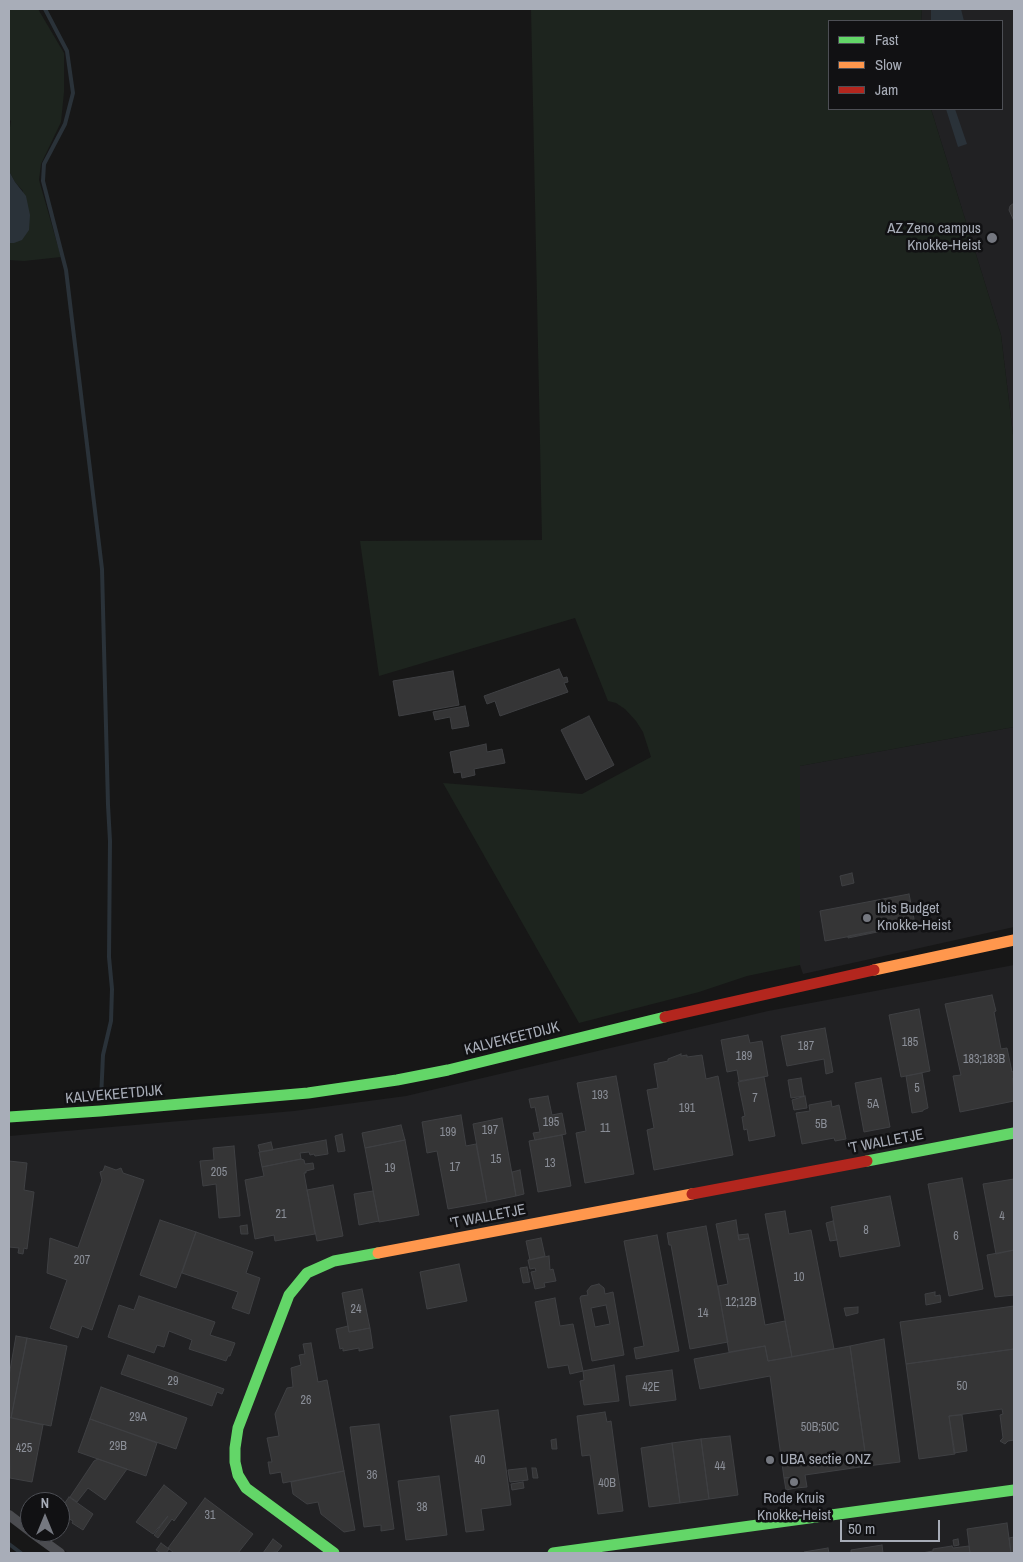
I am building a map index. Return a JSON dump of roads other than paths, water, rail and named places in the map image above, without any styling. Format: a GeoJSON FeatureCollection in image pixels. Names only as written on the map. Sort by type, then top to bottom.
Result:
{"type":"FeatureCollection","features":[{"type":"Feature","properties":{"kind":"street","name":"KALVEKEETDIJK"},"geometry":{"type":"LineString","coordinates":[[9,1117],[308,1093],[397,1080],[448,1070],[710,1006],[1014,940]]}},
{"type":"Feature","properties":{"kind":"street","name":"'T WALLETJE"},"geometry":{"type":"LineString","coordinates":[[334,1553],[246,1488],[238,1475],[235,1462],[235,1448],[241,1419],[289,1295],[307,1273],[334,1261],[1014,1133]]}},
{"type":"Feature","properties":{"kind":"street"},"geometry":{"type":"LineString","coordinates":[[553,1553],[1014,1490]]}},
{"type":"Feature","properties":{"kind":"street"},"geometry":{"type":"LineString","coordinates":[[9,1515],[20,1523]]}},
{"type":"Feature","properties":{"kind":"street"},"geometry":{"type":"LineString","coordinates":[[46,1542],[60,1553]]}},
{"type":"Feature","properties":{"kind":"waterway"},"geometry":{"type":"LineString","coordinates":[[45,9],[67,51],[73,93],[65,124],[44,164],[43,181],[66,270],[102,569],[110,841],[109,957],[112,989],[111,1021],[103,1055],[101,1099]]}},
{"type":"Feature","properties":{"kind":"waterway"},"geometry":{"type":"LineString","coordinates":[[9,1544],[21,1553]]}},
{"type":"Feature","properties":{"kind":"place","name":"AZ Zeno campus Knokke-Heist"},"geometry":{"type":"Point","coordinates":[992,238]}},
{"type":"Feature","properties":{"kind":"place","name":"Ibis Budget Knokke-Heist"},"geometry":{"type":"Point","coordinates":[867,918]}},
{"type":"Feature","properties":{"kind":"place","name":"UBA sectie ONZ"},"geometry":{"type":"Point","coordinates":[770,1460]}},
{"type":"Feature","properties":{"kind":"place","name":"Rode Kruis Knokke-Heist"},"geometry":{"type":"Point","coordinates":[794,1482]}}]}
